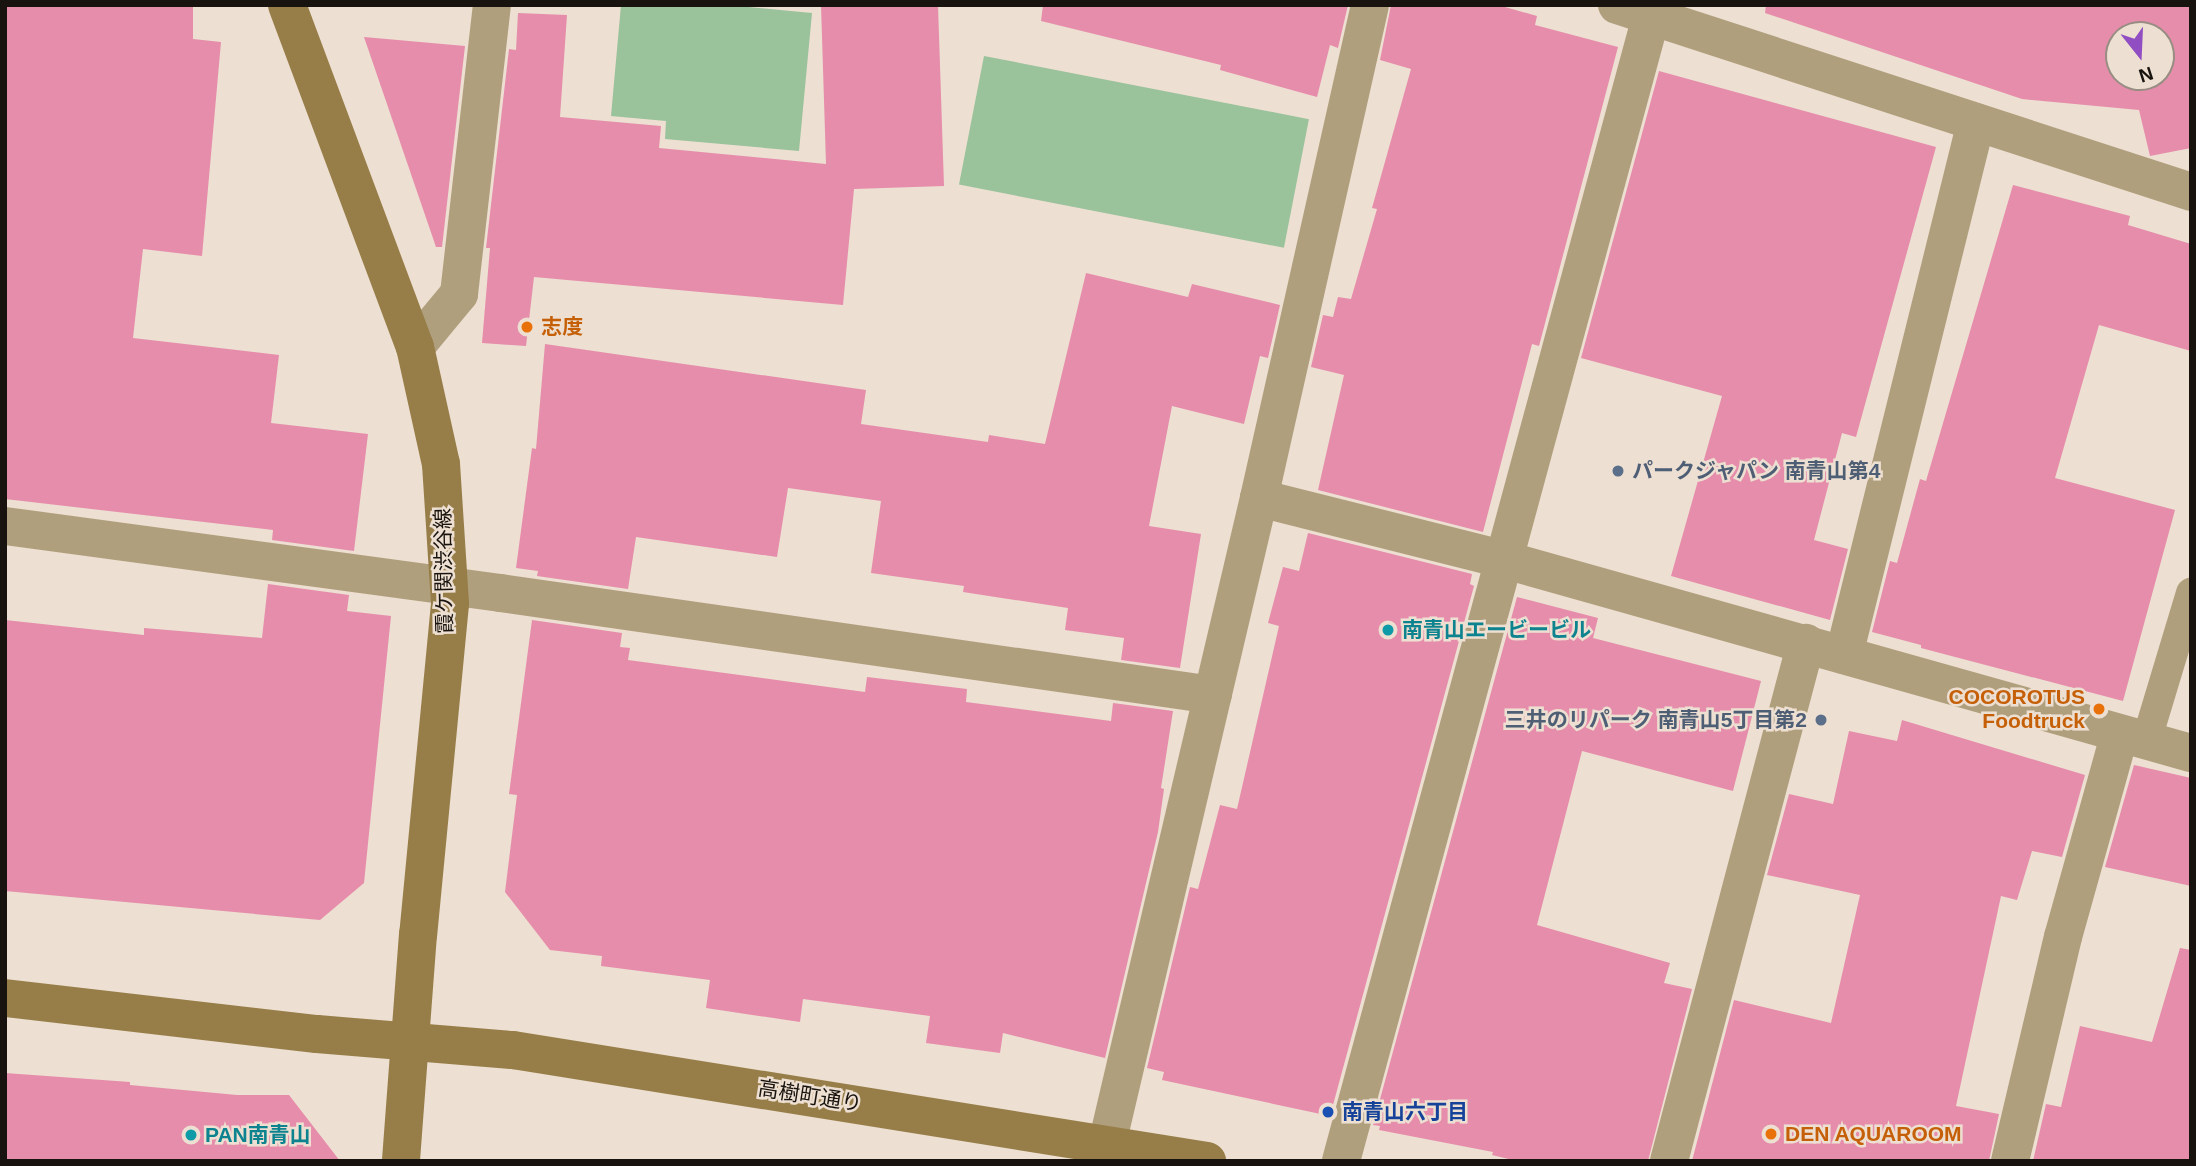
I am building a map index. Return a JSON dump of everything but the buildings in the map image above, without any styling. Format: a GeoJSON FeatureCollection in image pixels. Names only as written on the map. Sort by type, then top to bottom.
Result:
{"type":"FeatureCollection","features":[{"type":"Feature","properties":{"kind":"street","name":"霞ケ関渋谷線"},"geometry":{"type":"LineString","coordinates":[[287,5],[415,347],[441,464],[450,604],[418,934],[401,1161]]}},
{"type":"Feature","properties":{"kind":"street"},"geometry":{"type":"LineString","coordinates":[[415,347],[458,294],[492,5]]}},
{"type":"Feature","properties":{"kind":"street"},"geometry":{"type":"LineString","coordinates":[[1105,1152],[1259,498],[1370,5]]}},
{"type":"Feature","properties":{"kind":"street"},"geometry":{"type":"LineString","coordinates":[[1341,1161],[1502,559],[1634,11],[2191,192]]}},
{"type":"Feature","properties":{"kind":"street"},"geometry":{"type":"LineString","coordinates":[[1844,654],[1976,122]]}},
{"type":"Feature","properties":{"kind":"street"},"geometry":{"type":"LineString","coordinates":[[1259,498],[1502,559],[1806,643],[2133,739],[2191,753]]}},
{"type":"Feature","properties":{"kind":"street"},"geometry":{"type":"LineString","coordinates":[[5,526],[1213,695]]}},
{"type":"Feature","properties":{"kind":"street"},"geometry":{"type":"LineString","coordinates":[[1669,1161],[1806,643]]}},
{"type":"Feature","properties":{"kind":"street"},"geometry":{"type":"LineString","coordinates":[[2010,1161],[2063,937],[2133,739]]}},
{"type":"Feature","properties":{"kind":"street","name":"高樹町通り"},"geometry":{"type":"LineString","coordinates":[[5,998],[317,1034],[412,1039],[513,1050],[1105,1152],[1207,1161]]}},
{"type":"Feature","properties":{"kind":"lane"},"geometry":{"type":"LineString","coordinates":[[2133,739],[2191,593]]}},
{"type":"Feature","properties":{"kind":"green space"},"geometry":{"type":"Polygon","coordinates":[[[621,5],[728,5],[812,13],[799,151],[665,139],[666,121],[611,116],[621,5]]]}},
{"type":"Feature","properties":{"kind":"green space"},"geometry":{"type":"Polygon","coordinates":[[[984,56],[1309,119],[1284,248],[959,185],[984,56]]]}},
{"type":"Feature","properties":{"kind":"place","name":"志度"},"geometry":{"type":"Point","coordinates":[527,327]}},
{"type":"Feature","properties":{"kind":"place","name":"パークジャパン 南青山第4"},"geometry":{"type":"Point","coordinates":[1618,471]}},
{"type":"Feature","properties":{"kind":"place","name":"南青山エービービル"},"geometry":{"type":"Point","coordinates":[1388,630]}},
{"type":"Feature","properties":{"kind":"place","name":"COCOROTUS Foodtruck"},"geometry":{"type":"Point","coordinates":[2099,709]}},
{"type":"Feature","properties":{"kind":"place","name":"三井のリパーク 南青山5丁目第2"},"geometry":{"type":"Point","coordinates":[1821,720]}},
{"type":"Feature","properties":{"kind":"place","name":"南青山六丁目"},"geometry":{"type":"Point","coordinates":[1328,1112]}},
{"type":"Feature","properties":{"kind":"place","name":"DEN AQUAROOM"},"geometry":{"type":"Point","coordinates":[1771,1134]}},
{"type":"Feature","properties":{"kind":"place","name":"PAN南青山"},"geometry":{"type":"Point","coordinates":[191,1135]}}]}
